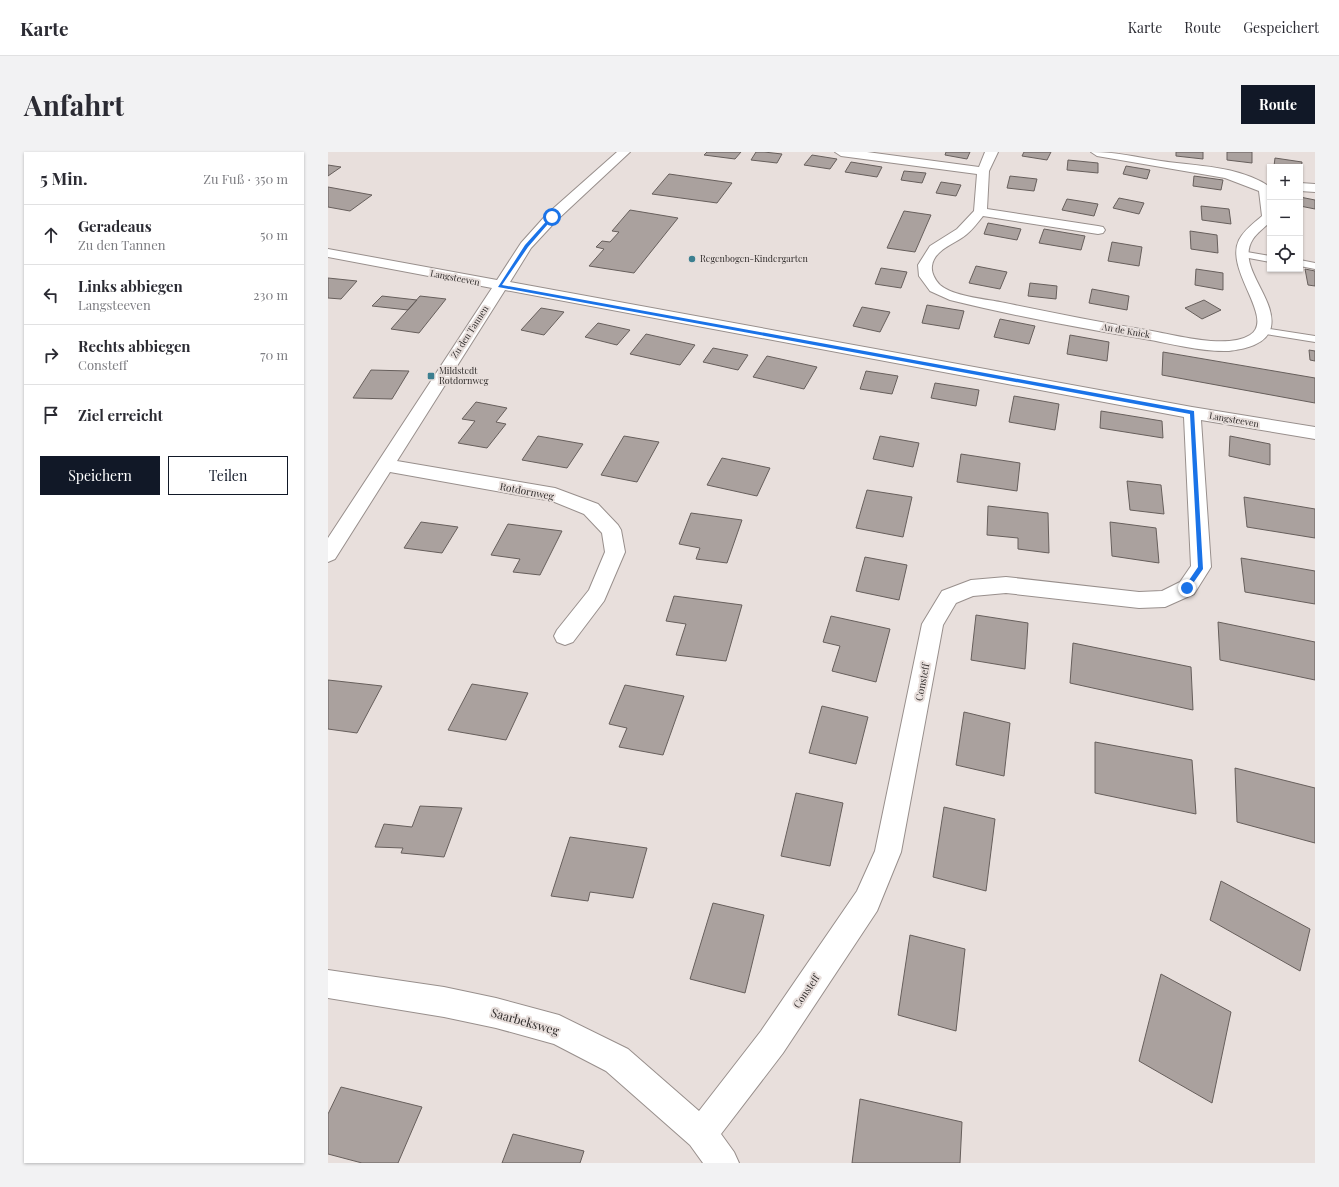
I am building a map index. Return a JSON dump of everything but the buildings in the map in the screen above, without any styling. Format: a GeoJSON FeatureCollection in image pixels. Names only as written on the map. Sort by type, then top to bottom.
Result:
{"type":"FeatureCollection","features":[{"type":"Feature","properties":{"kind":"street","name":"Zu den Tannen"},"geometry":{"type":"LineString","coordinates":[[328,554],[526,246],[552,217],[624,152]]}},
{"type":"Feature","properties":{"kind":"street"},"geometry":{"type":"LineString","coordinates":[[841,152],[983,171]]}},
{"type":"Feature","properties":{"kind":"street"},"geometry":{"type":"LineString","coordinates":[[992,152],[989,154],[983,171],[980,212],[1098,230]]}},
{"type":"Feature","properties":{"kind":"street"},"geometry":{"type":"LineString","coordinates":[[1097,152],[1161,164],[1226,173],[1250,181],[1267,189]]}},
{"type":"Feature","properties":{"kind":"street"},"geometry":{"type":"LineString","coordinates":[[1303,187],[1315,188]]}},
{"type":"Feature","properties":{"kind":"street"},"geometry":{"type":"LineString","coordinates":[[1263,331],[1265,320],[1261,304],[1247,275],[1241,254],[1245,240],[1268,217],[1268,200]]}},
{"type":"Feature","properties":{"kind":"street","name":"An de Knick"},"geometry":{"type":"LineString","coordinates":[[980,212],[962,232],[935,248],[925,264],[926,276],[935,288],[955,297],[1136,333],[1224,346],[1249,343],[1263,331]]}},
{"type":"Feature","properties":{"kind":"street","name":"Langsteeven"},"geometry":{"type":"LineString","coordinates":[[328,253],[1192,413],[1315,433]]}},
{"type":"Feature","properties":{"kind":"street","name":"Consteff"},"geometry":{"type":"LineString","coordinates":[[701,1134],[772,1042],[867,901],[888,852],[933,624],[949,597],[971,588],[1006,585],[1138,600],[1165,599],[1187,588],[1201,567],[1192,413]]}},
{"type":"Feature","properties":{"kind":"street","name":"Rotdornweg"},"geometry":{"type":"LineString","coordinates":[[385,465],[555,495],[591,509],[611,530],[615,552],[597,595],[565,636]]}},
{"type":"Feature","properties":{"kind":"street","name":"Saarbeksweg"},"geometry":{"type":"LineString","coordinates":[[328,984],[444,1002],[496,1013],[559,1030],[617,1060],[701,1134],[723,1163]]}},
{"type":"Feature","properties":{"kind":"lane"},"geometry":{"type":"LineString","coordinates":[[1241,254],[1267,258]]}},
{"type":"Feature","properties":{"kind":"lane"},"geometry":{"type":"LineString","coordinates":[[1303,264],[1315,266]]}},
{"type":"Feature","properties":{"kind":"lane"},"geometry":{"type":"LineString","coordinates":[[1263,331],[1315,339]]}},
{"type":"Feature","properties":{"kind":"place","name":"Regenbogen-Kindergarten"},"geometry":{"type":"Point","coordinates":[692,259]}},
{"type":"Feature","properties":{"kind":"place","name":"Mildstedt Rotdornweg"},"geometry":{"type":"Point","coordinates":[431,376]}},
{"type":"Feature","properties":{"kind":"route"},"geometry":{"type":"LineString","coordinates":[[552,217],[526,246],[500,286],[1192,413],[1201,567],[1187,588]]}}]}
